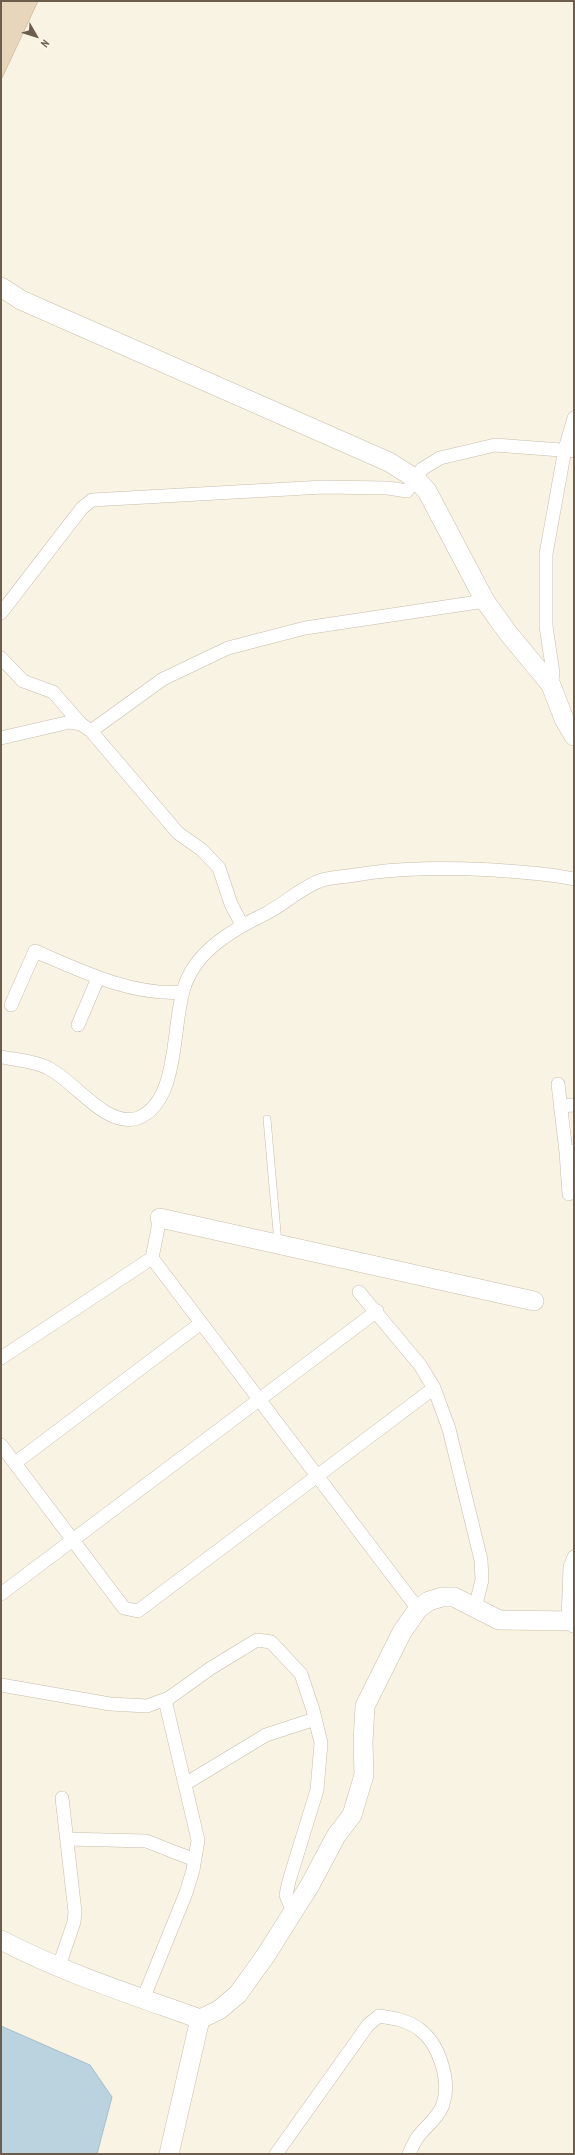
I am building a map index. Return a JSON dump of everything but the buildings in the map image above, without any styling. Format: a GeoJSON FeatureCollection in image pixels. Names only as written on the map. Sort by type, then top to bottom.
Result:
{"type":"FeatureCollection","features":[{"type":"Feature","properties":{"kind":"street"},"geometry":{"type":"LineString","coordinates":[[1,287],[22,300],[389,462],[416,478],[427,491],[485,601],[508,633],[551,685],[564,719],[574,736]]}},
{"type":"Feature","properties":{"kind":"street"},"geometry":{"type":"LineString","coordinates":[[551,685],[553,673],[546,626],[546,554],[570,450],[574,418]]}},
{"type":"Feature","properties":{"kind":"street"},"geometry":{"type":"LineString","coordinates":[[1,613],[82,508],[92,500],[324,487],[388,488],[407,491],[422,469],[440,458],[495,445],[570,450]]}},
{"type":"Feature","properties":{"kind":"street"},"geometry":{"type":"LineString","coordinates":[[1,738],[70,722],[86,727],[163,679],[228,648],[305,628],[485,601]]}},
{"type":"Feature","properties":{"kind":"street"},"geometry":{"type":"LineString","coordinates":[[1,658],[23,681],[53,692],[86,727],[178,833],[202,850],[219,868],[231,904],[242,925]]}},
{"type":"Feature","properties":{"kind":"street"},"geometry":{"type":"LineString","coordinates":[[2,1056],[48,1067],[103,1111],[117,1119],[137,1118],[154,1108],[166,1088],[183,992],[190,974],[204,954],[242,925],[275,909],[295,894],[322,880],[390,869],[488,870],[549,873],[574,879]]}},
{"type":"Feature","properties":{"kind":"street"},"geometry":{"type":"LineString","coordinates":[[12,1005],[35,951],[98,978],[163,994],[183,992]]}},
{"type":"Feature","properties":{"kind":"street"},"geometry":{"type":"LineString","coordinates":[[78,1025],[98,978]]}},
{"type":"Feature","properties":{"kind":"street"},"geometry":{"type":"LineString","coordinates":[[558,1084],[560,1106],[570,1151],[569,1194]]}},
{"type":"Feature","properties":{"kind":"street"},"geometry":{"type":"LineString","coordinates":[[560,1106],[574,1105]]}},
{"type":"Feature","properties":{"kind":"street"},"geometry":{"type":"LineString","coordinates":[[1,1358],[152,1258],[160,1218],[534,1301]]}},
{"type":"Feature","properties":{"kind":"street"},"geometry":{"type":"LineString","coordinates":[[152,1258],[260,1398],[418,1610]]}},
{"type":"Feature","properties":{"kind":"street"},"geometry":{"type":"LineString","coordinates":[[359,1292],[378,1311],[420,1365],[434,1388],[449,1429],[481,1560],[482,1580],[476,1608]]}},
{"type":"Feature","properties":{"kind":"street"},"geometry":{"type":"LineString","coordinates":[[1,1594],[260,1398],[378,1311]]}},
{"type":"Feature","properties":{"kind":"street"},"geometry":{"type":"LineString","coordinates":[[15,1463],[201,1323]]}},
{"type":"Feature","properties":{"kind":"street"},"geometry":{"type":"LineString","coordinates":[[1,1444],[124,1608],[138,1610],[434,1388]]}},
{"type":"Feature","properties":{"kind":"street"},"geometry":{"type":"LineString","coordinates":[[1,1940],[59,1966],[143,1999],[200,2018],[219,2010],[238,1994],[266,1955],[310,1885],[336,1836],[352,1815],[364,1775],[363,1742],[365,1706],[402,1632],[418,1610],[429,1601],[442,1597],[454,1597],[499,1620],[572,1623],[570,1567],[574,1556]]}},
{"type":"Feature","properties":{"kind":"street"},"geometry":{"type":"LineString","coordinates":[[1,1685],[110,1704],[147,1706],[165,1700],[211,1668],[257,1640],[271,1642],[301,1674],[321,1743],[317,1790],[286,1895],[293,1912]]}},
{"type":"Feature","properties":{"kind":"street"},"geometry":{"type":"LineString","coordinates":[[143,1999],[186,1893],[196,1860],[198,1840],[165,1700]]}},
{"type":"Feature","properties":{"kind":"street"},"geometry":{"type":"LineString","coordinates":[[185,1784],[266,1735],[315,1719]]}},
{"type":"Feature","properties":{"kind":"street"},"geometry":{"type":"LineString","coordinates":[[59,1966],[74,1922],[62,1798]]}},
{"type":"Feature","properties":{"kind":"street"},"geometry":{"type":"LineString","coordinates":[[67,1839],[146,1841],[196,1860]]}},
{"type":"Feature","properties":{"kind":"street"},"geometry":{"type":"LineString","coordinates":[[276,2154],[368,2025],[379,2016],[397,2019],[420,2029],[434,2047],[444,2069],[446,2089],[443,2106],[416,2139],[409,2154]]}},
{"type":"Feature","properties":{"kind":"street"},"geometry":{"type":"LineString","coordinates":[[169,2154],[200,2018]]}},
{"type":"Feature","properties":{"kind":"lane"},"geometry":{"type":"LineString","coordinates":[[267,1119],[278,1245]]}},
{"type":"Feature","properties":{"kind":"water"},"geometry":{"type":"Polygon","coordinates":[[[1,2026],[90,2065],[112,2097],[97,2154],[1,2154],[1,2026]]]}}]}
